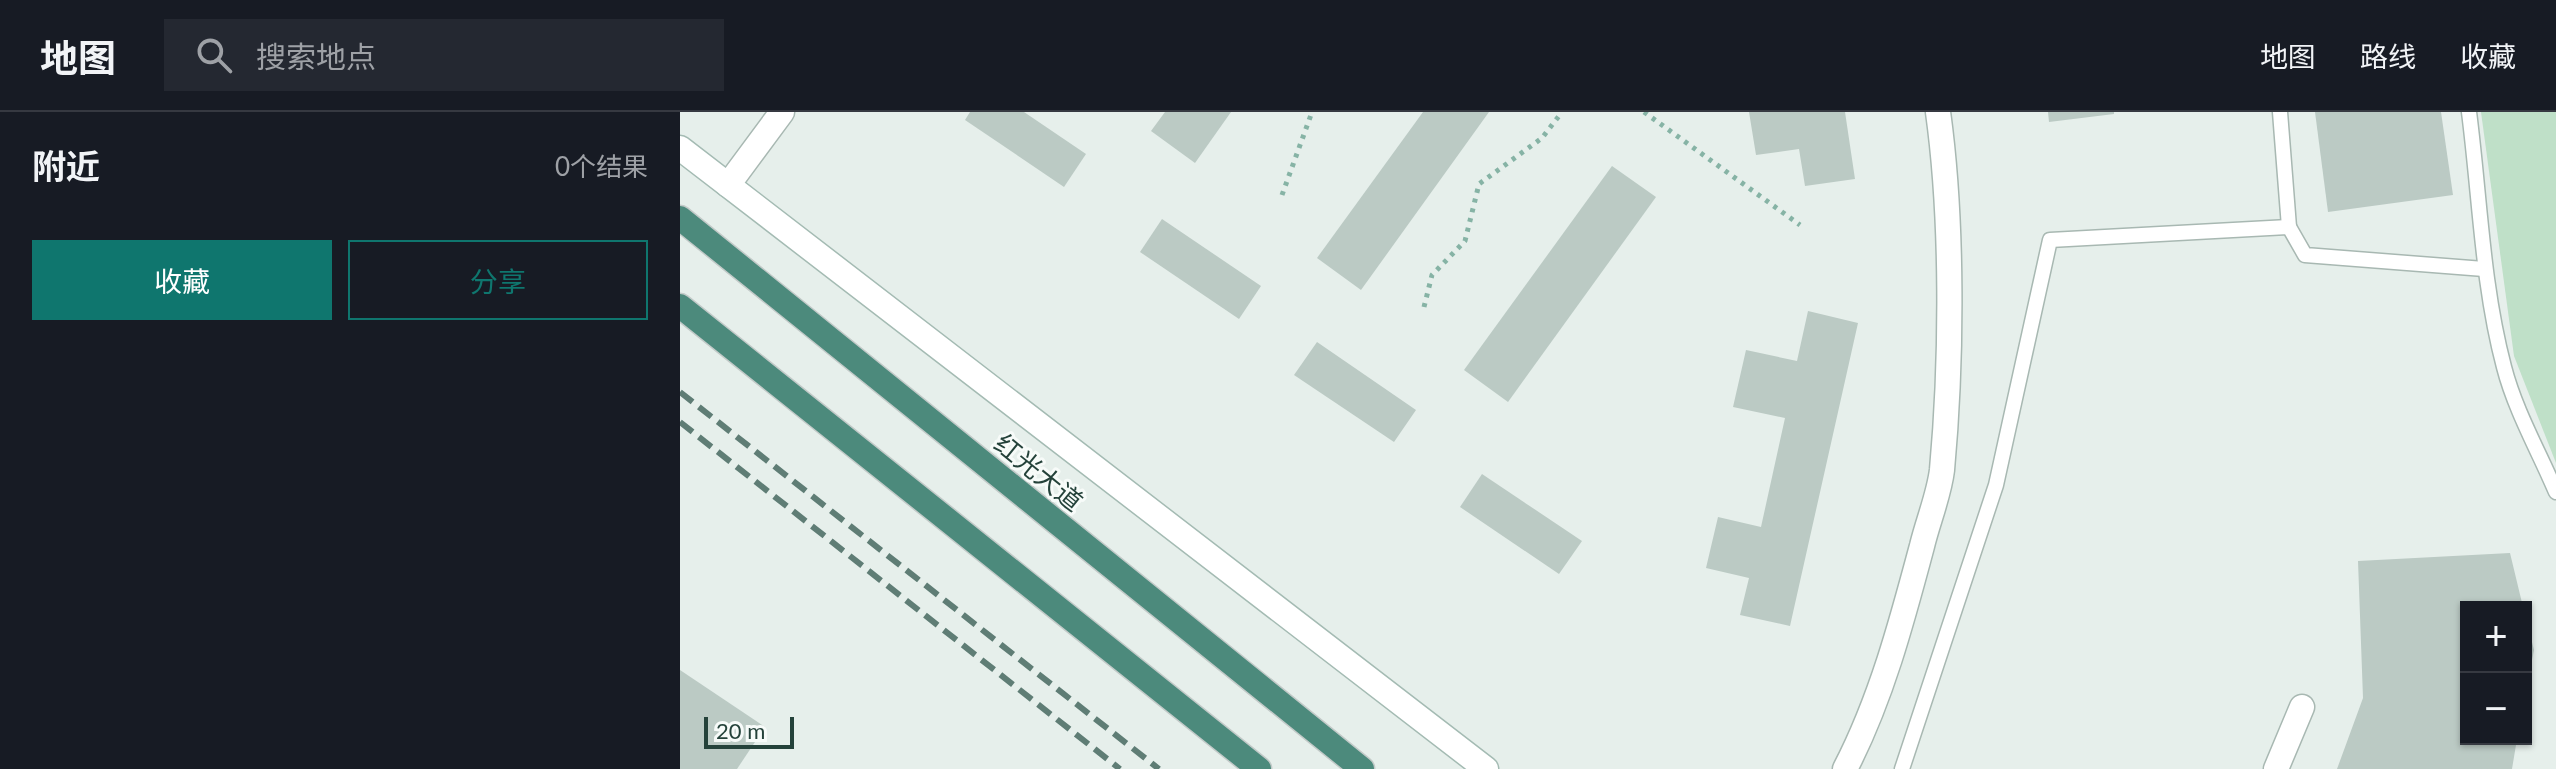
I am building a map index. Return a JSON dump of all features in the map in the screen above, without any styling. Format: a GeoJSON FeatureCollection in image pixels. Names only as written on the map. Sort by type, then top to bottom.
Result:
{"type":"FeatureCollection","features":[{"type":"Feature","properties":{"kind":"highway","name":"红光大道"},"geometry":{"type":"LineString","coordinates":[[680,218],[1362,769]]}},
{"type":"Feature","properties":{"kind":"highway"},"geometry":{"type":"LineString","coordinates":[[680,306],[1259,769]]}},
{"type":"Feature","properties":{"kind":"main road"},"geometry":{"type":"LineString","coordinates":[[728,185],[782,112]]}},
{"type":"Feature","properties":{"kind":"main road"},"geometry":{"type":"LineString","coordinates":[[1845,769],[1863,735],[1906,605],[1942,473],[1948,311],[1943,149],[1938,112]]}},
{"type":"Feature","properties":{"kind":"main road"},"geometry":{"type":"LineString","coordinates":[[680,148],[1486,769]]}},
{"type":"Feature","properties":{"kind":"main road"},"geometry":{"type":"LineString","coordinates":[[2276,769],[2302,707]]}},
{"type":"Feature","properties":{"kind":"lane"},"geometry":{"type":"LineString","coordinates":[[2280,112],[2289,227],[2305,255],[2484,269]]}},
{"type":"Feature","properties":{"kind":"lane"},"geometry":{"type":"LineString","coordinates":[[2469,112],[2483,225],[2484,269],[2504,370],[2556,492]]}},
{"type":"Feature","properties":{"kind":"lane"},"geometry":{"type":"LineString","coordinates":[[1902,769],[1996,485],[2050,240],[2289,227]]}},
{"type":"Feature","properties":{"kind":"path"},"geometry":{"type":"LineString","coordinates":[[1282,195],[1312,112]]}},
{"type":"Feature","properties":{"kind":"path"},"geometry":{"type":"LineString","coordinates":[[1424,307],[1432,275],[1465,241],[1479,184],[1542,138],[1562,112]]}},
{"type":"Feature","properties":{"kind":"path"},"geometry":{"type":"LineString","coordinates":[[1644,112],[1800,225]]}},
{"type":"Feature","properties":{"kind":"green space"},"geometry":{"type":"Polygon","coordinates":[[[2481,112],[2556,112],[2556,463],[2514,356],[2481,112]]]}},
{"type":"Feature","properties":{"kind":"building"},"geometry":{"type":"Polygon","coordinates":[[[970,112],[1024,112],[1086,154],[1064,187],[965,120],[970,112]]]}},
{"type":"Feature","properties":{"kind":"building"},"geometry":{"type":"Polygon","coordinates":[[[1165,112],[1231,112],[1195,163],[1151,131],[1165,112]]]}},
{"type":"Feature","properties":{"kind":"building"},"geometry":{"type":"Polygon","coordinates":[[[1423,112],[1489,112],[1361,290],[1317,258],[1423,112]]]}},
{"type":"Feature","properties":{"kind":"building"},"geometry":{"type":"Polygon","coordinates":[[[1749,112],[1845,112],[1855,179],[1805,186],[1799,149],[1756,155],[1749,112]]]}},
{"type":"Feature","properties":{"kind":"building"},"geometry":{"type":"Polygon","coordinates":[[[2048,112],[2114,112],[2114,114],[2049,122],[2048,112]]]}},
{"type":"Feature","properties":{"kind":"building"},"geometry":{"type":"Polygon","coordinates":[[[2315,112],[2441,112],[2453,195],[2328,212],[2315,112]]]}},
{"type":"Feature","properties":{"kind":"building"},"geometry":{"type":"Polygon","coordinates":[[[1612,166],[1656,197],[1508,402],[1464,370],[1612,166]]]}},
{"type":"Feature","properties":{"kind":"building"},"geometry":{"type":"Polygon","coordinates":[[[1162,219],[1261,286],[1239,319],[1140,252],[1162,219]]]}},
{"type":"Feature","properties":{"kind":"building"},"geometry":{"type":"Polygon","coordinates":[[[1808,311],[1858,323],[1790,626],[1740,615],[1749,578],[1706,568],[1718,517],[1761,527],[1785,418],[1733,407],[1746,350],[1797,361],[1808,311]]]}},
{"type":"Feature","properties":{"kind":"building"},"geometry":{"type":"Polygon","coordinates":[[[1317,342],[1416,410],[1394,442],[1294,375],[1317,342]]]}},
{"type":"Feature","properties":{"kind":"building"},"geometry":{"type":"Polygon","coordinates":[[[1482,474],[1582,541],[1559,574],[1460,507],[1482,474]]]}},
{"type":"Feature","properties":{"kind":"building"},"geometry":{"type":"Polygon","coordinates":[[[2510,553],[2522,601],[2460,601],[2460,745],[2516,745],[2512,769],[2337,769],[2363,698],[2358,561],[2510,553]]]}},
{"type":"Feature","properties":{"kind":"building"},"geometry":{"type":"Polygon","coordinates":[[[680,670],[765,727],[737,769],[680,769],[680,670]]]}},
{"type":"Feature","properties":{"kind":"railway"},"geometry":{"type":"LineString","coordinates":[[680,392],[1159,769]]}},
{"type":"Feature","properties":{"kind":"railway"},"geometry":{"type":"LineString","coordinates":[[680,422],[1120,769]]}}]}
